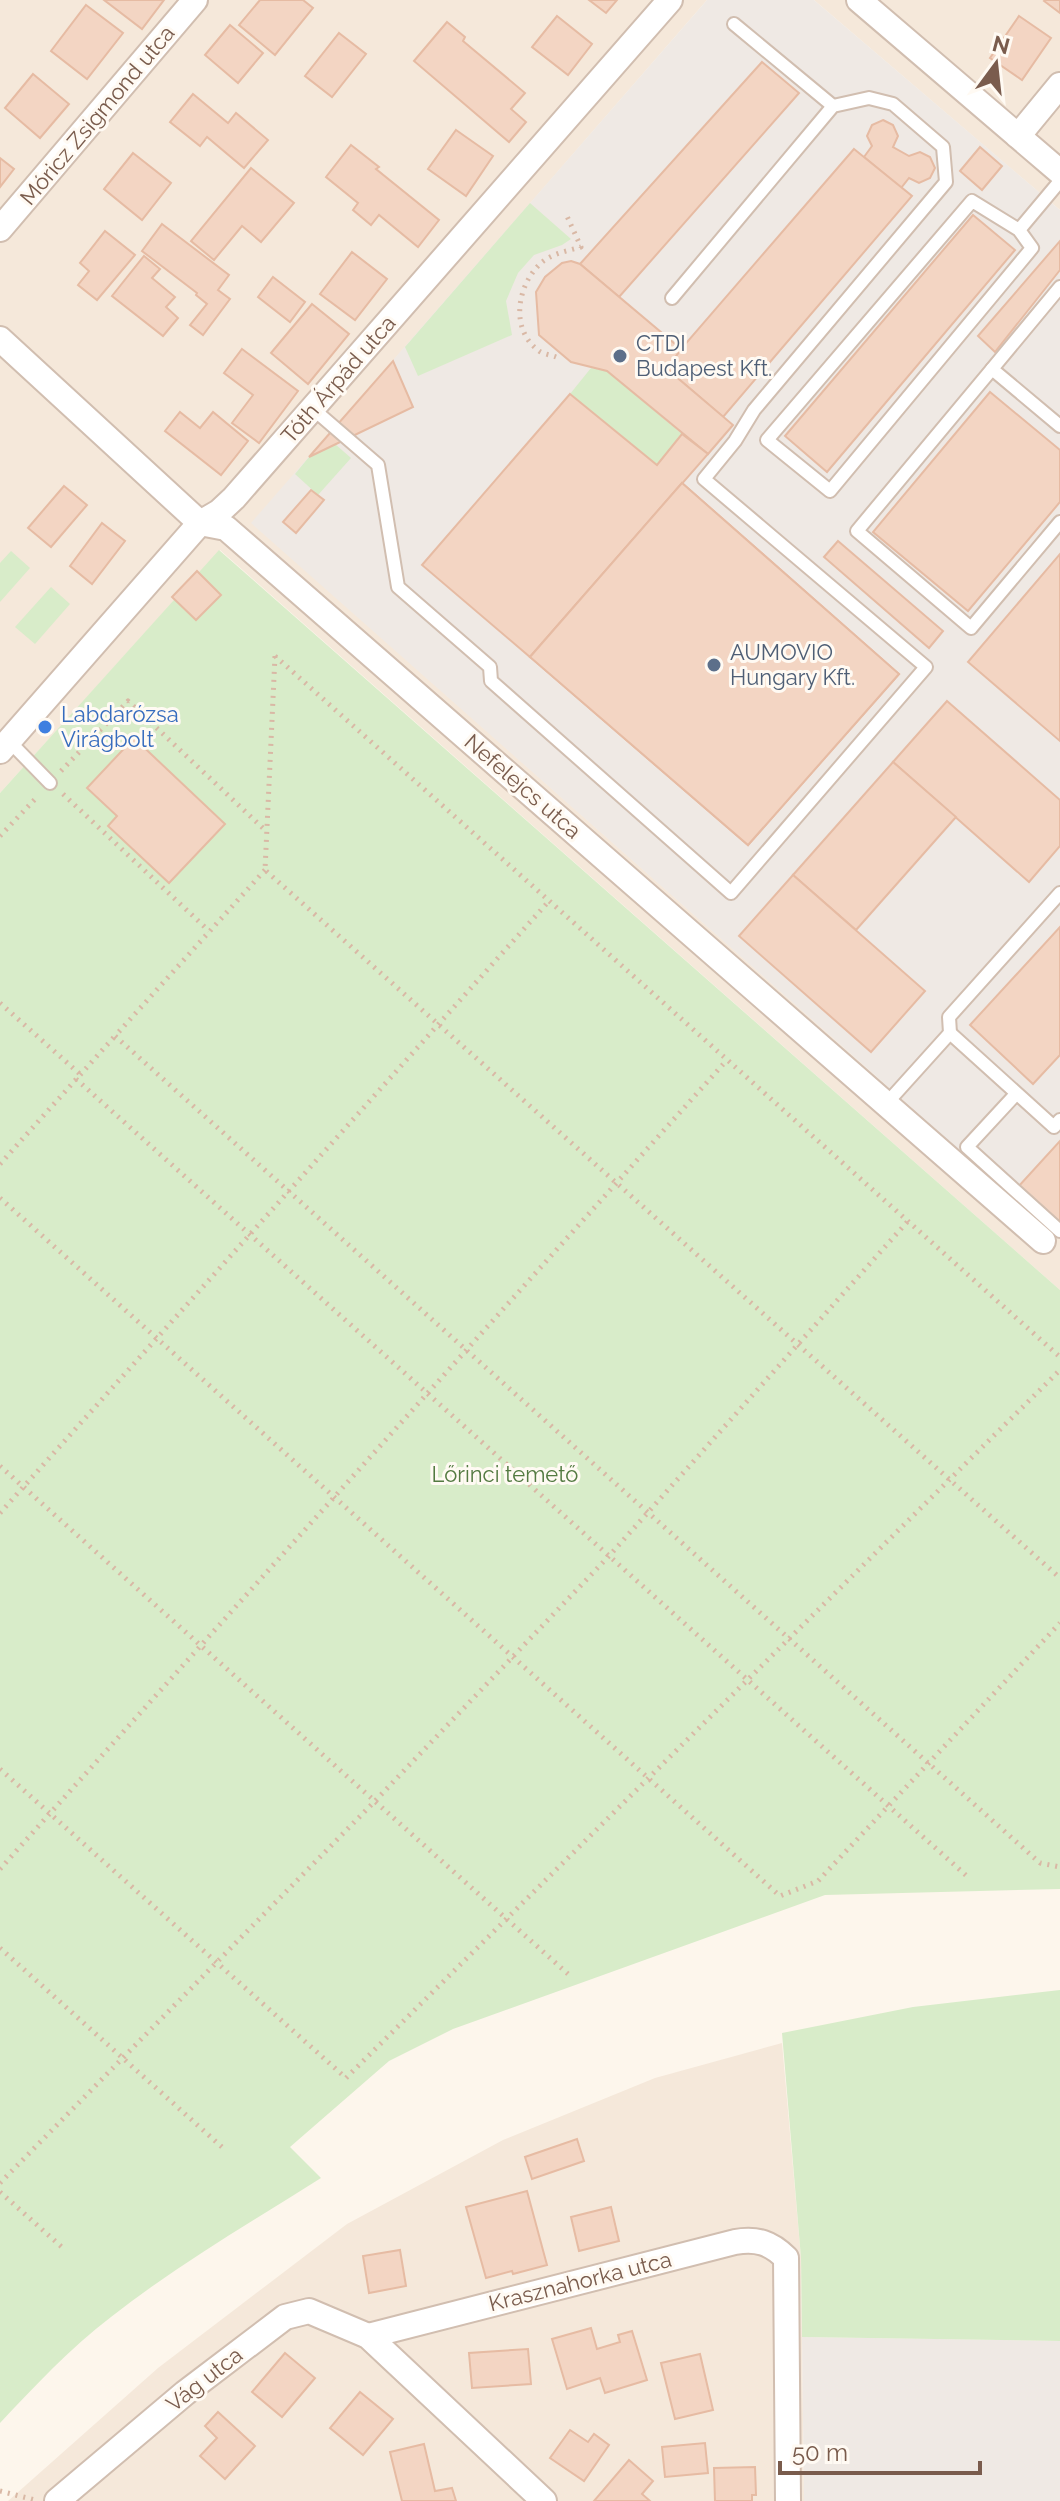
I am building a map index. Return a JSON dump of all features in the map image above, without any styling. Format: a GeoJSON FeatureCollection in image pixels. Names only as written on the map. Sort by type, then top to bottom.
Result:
{"type":"FeatureCollection","features":[{"type":"Feature","properties":{"kind":"street","name":"Móricz Zsigmond utca"},"geometry":{"type":"LineString","coordinates":[[0,229],[195,0]]}},
{"type":"Feature","properties":{"kind":"street","name":"Tóth Árpád utca"},"geometry":{"type":"LineString","coordinates":[[4,746],[200,523],[234,498],[670,0]]}},
{"type":"Feature","properties":{"kind":"street"},"geometry":{"type":"LineString","coordinates":[[859,0],[1060,172]]}},
{"type":"Feature","properties":{"kind":"street"},"geometry":{"type":"LineString","coordinates":[[1018,136],[1060,85]]}},
{"type":"Feature","properties":{"kind":"street","name":"Nefelejcs utca"},"geometry":{"type":"LineString","coordinates":[[0,339],[200,523],[226,528],[886,1104],[1051,1236]]}},
{"type":"Feature","properties":{"kind":"street","name":"Krasznahorka utca"},"geometry":{"type":"LineString","coordinates":[[368,2336],[735,2242],[753,2239],[774,2246],[786,2258],[788,2501]]}},
{"type":"Feature","properties":{"kind":"street","name":"Vág utca"},"geometry":{"type":"LineString","coordinates":[[57,2501],[185,2393],[285,2317],[309,2311],[368,2336]]}},
{"type":"Feature","properties":{"kind":"street"},"geometry":{"type":"LineString","coordinates":[[368,2336],[544,2501]]}},
{"type":"Feature","properties":{"kind":"lane"},"geometry":{"type":"LineString","coordinates":[[734,24],[833,106]]}},
{"type":"Feature","properties":{"kind":"lane"},"geometry":{"type":"LineString","coordinates":[[312,408],[378,465],[398,587],[490,667],[491,681],[731,893],[926,667],[704,479],[735,441],[754,410],[946,182],[943,147],[893,104],[869,98],[833,106],[672,298]]}},
{"type":"Feature","properties":{"kind":"lane"},"geometry":{"type":"LineString","coordinates":[[1019,230],[1060,181]]}},
{"type":"Feature","properties":{"kind":"lane"},"geometry":{"type":"LineString","coordinates":[[972,201],[1019,230],[1032,248],[830,491],[767,440],[972,201]]}},
{"type":"Feature","properties":{"kind":"lane"},"geometry":{"type":"LineString","coordinates":[[1060,287],[857,531],[971,628],[1060,522]]}},
{"type":"Feature","properties":{"kind":"lane"},"geometry":{"type":"LineString","coordinates":[[992,369],[1060,426]]}},
{"type":"Feature","properties":{"kind":"lane"},"geometry":{"type":"LineString","coordinates":[[4,746],[50,783]]}},
{"type":"Feature","properties":{"kind":"lane"},"geometry":{"type":"LineString","coordinates":[[1060,893],[949,1017],[950,1033],[1054,1127],[1060,1120]]}},
{"type":"Feature","properties":{"kind":"lane"},"geometry":{"type":"LineString","coordinates":[[886,1104],[950,1033]]}},
{"type":"Feature","properties":{"kind":"lane"},"geometry":{"type":"LineString","coordinates":[[1016,1094],[967,1147],[1051,1236]]}},
{"type":"Feature","properties":{"kind":"path"},"geometry":{"type":"LineString","coordinates":[[556,357],[538,351],[525,335],[519,305],[523,288],[541,262],[581,247],[566,214]]}},
{"type":"Feature","properties":{"kind":"path"},"geometry":{"type":"LineString","coordinates":[[0,1164],[265,870],[275,656],[1060,1357]]}},
{"type":"Feature","properties":{"kind":"path"},"geometry":{"type":"LineString","coordinates":[[0,836],[128,701],[267,832]]}},
{"type":"Feature","properties":{"kind":"path"},"geometry":{"type":"LineString","coordinates":[[50,783],[209,931]]}},
{"type":"Feature","properties":{"kind":"path"},"geometry":{"type":"LineString","coordinates":[[265,870],[1060,1578]]}},
{"type":"Feature","properties":{"kind":"path"},"geometry":{"type":"LineString","coordinates":[[0,1513],[549,901]]}},
{"type":"Feature","properties":{"kind":"path"},"geometry":{"type":"LineString","coordinates":[[0,1003],[250,1235],[969,1878]]}},
{"type":"Feature","properties":{"kind":"path"},"geometry":{"type":"LineString","coordinates":[[115,1036],[1040,1863],[1060,1867]]}},
{"type":"Feature","properties":{"kind":"path"},"geometry":{"type":"LineString","coordinates":[[0,1869],[727,1060]]}},
{"type":"Feature","properties":{"kind":"path"},"geometry":{"type":"LineString","coordinates":[[0,1198],[780,1896],[818,1881],[1060,1623]]}},
{"type":"Feature","properties":{"kind":"path"},"geometry":{"type":"LineString","coordinates":[[0,2183],[514,1657],[649,1513],[908,1221]]}},
{"type":"Feature","properties":{"kind":"path"},"geometry":{"type":"LineString","coordinates":[[0,1769],[346,2078],[1060,1370]]}},
{"type":"Feature","properties":{"kind":"path"},"geometry":{"type":"LineString","coordinates":[[0,1466],[568,1974]]}},
{"type":"Feature","properties":{"kind":"path"},"geometry":{"type":"LineString","coordinates":[[0,1948],[223,2148]]}},
{"type":"Feature","properties":{"kind":"path"},"geometry":{"type":"LineString","coordinates":[[0,2192],[64,2249]]}},
{"type":"Feature","properties":{"kind":"path"},"geometry":{"type":"LineString","coordinates":[[0,2491],[36,2501]]}},
{"type":"Feature","properties":{"kind":"shaded area"},"geometry":{"type":"Polygon","coordinates":[[[0,0],[707,0],[252,523],[1060,1239],[1060,1290],[220,550],[0,793],[0,0]]]}},
{"type":"Feature","properties":{"kind":"shaded area"},"geometry":{"type":"Polygon","coordinates":[[[707,0],[814,0],[1060,210],[1060,1239],[251,523],[707,0]]]}},
{"type":"Feature","properties":{"kind":"shaded area"},"geometry":{"type":"Polygon","coordinates":[[[814,0],[1060,0],[1060,210],[1008,166],[814,0]]]}},
{"type":"Feature","properties":{"kind":"shaded area"},"geometry":{"type":"Polygon","coordinates":[[[782,2043],[801,2258],[804,2501],[8,2501],[158,2368],[347,2224],[503,2140],[655,2078],[782,2043]]]}},
{"type":"Feature","properties":{"kind":"shaded area"},"geometry":{"type":"Polygon","coordinates":[[[802,2337],[1060,2341],[1060,2501],[804,2501],[802,2337]]]}},
{"type":"Feature","properties":{"kind":"green space"},"geometry":{"type":"Polygon","coordinates":[[[530,203],[571,239],[534,255],[518,273],[506,301],[512,335],[418,376],[405,347],[530,203]]]}},
{"type":"Feature","properties":{"kind":"green space"},"geometry":{"type":"Polygon","coordinates":[[[591,368],[607,371],[682,434],[657,465],[570,394],[591,368]]]}},
{"type":"Feature","properties":{"kind":"green space"},"geometry":{"type":"Polygon","coordinates":[[[335,444],[351,458],[318,495],[295,474],[309,457],[335,444]]]}},
{"type":"Feature","properties":{"kind":"green space","name":"Lőrinci temető"},"geometry":{"type":"Polygon","coordinates":[[[219,550],[1060,1290],[1060,1889],[825,1895],[453,2029],[389,2061],[290,2147],[321,2178],[188,2262],[111,2317],[67,2354],[0,2423],[0,793],[219,550]]]}},
{"type":"Feature","properties":{"kind":"green space"},"geometry":{"type":"Polygon","coordinates":[[[11,551],[30,568],[0,602],[0,563],[11,551]]]}},
{"type":"Feature","properties":{"kind":"green space"},"geometry":{"type":"Polygon","coordinates":[[[51,587],[70,604],[35,644],[15,627],[51,587]]]}},
{"type":"Feature","properties":{"kind":"green space"},"geometry":{"type":"Polygon","coordinates":[[[1060,1990],[1060,2341],[802,2337],[801,2258],[782,2033],[913,2007],[1060,1990]]]}},
{"type":"Feature","properties":{"kind":"building"},"geometry":{"type":"Polygon","coordinates":[[[104,0],[164,0],[142,29],[104,0]]]}},
{"type":"Feature","properties":{"kind":"building"},"geometry":{"type":"Polygon","coordinates":[[[260,0],[303,0],[313,8],[275,55],[239,25],[260,0]]]}},
{"type":"Feature","properties":{"kind":"building"},"geometry":{"type":"Polygon","coordinates":[[[589,0],[617,0],[606,13],[589,0]]]}},
{"type":"Feature","properties":{"kind":"building"},"geometry":{"type":"Polygon","coordinates":[[[1060,0],[1060,13],[1044,1],[1060,0]]]}},
{"type":"Feature","properties":{"kind":"building"},"geometry":{"type":"Polygon","coordinates":[[[86,5],[123,33],[87,79],[51,51],[86,5]]]}},
{"type":"Feature","properties":{"kind":"building"},"geometry":{"type":"Polygon","coordinates":[[[557,16],[592,44],[568,75],[532,47],[557,16]]]}},
{"type":"Feature","properties":{"kind":"building"},"geometry":{"type":"Polygon","coordinates":[[[1019,16],[1051,38],[1022,80],[990,58],[1019,16]]]}},
{"type":"Feature","properties":{"kind":"building"},"geometry":{"type":"Polygon","coordinates":[[[447,22],[465,37],[463,41],[525,93],[511,109],[526,122],[509,142],[414,61],[447,22]]]}},
{"type":"Feature","properties":{"kind":"building"},"geometry":{"type":"Polygon","coordinates":[[[230,25],[263,53],[238,83],[205,55],[230,25]]]}},
{"type":"Feature","properties":{"kind":"building"},"geometry":{"type":"Polygon","coordinates":[[[339,33],[366,54],[332,97],[305,76],[339,33]]]}},
{"type":"Feature","properties":{"kind":"building"},"geometry":{"type":"Polygon","coordinates":[[[762,62],[799,93],[619,297],[580,264],[762,62]]]}},
{"type":"Feature","properties":{"kind":"building"},"geometry":{"type":"Polygon","coordinates":[[[33,74],[69,104],[40,138],[5,108],[33,74]]]}},
{"type":"Feature","properties":{"kind":"building"},"geometry":{"type":"Polygon","coordinates":[[[193,94],[228,123],[236,113],[268,140],[244,168],[207,137],[200,146],[170,122],[193,94]]]}},
{"type":"Feature","properties":{"kind":"building"},"geometry":{"type":"Polygon","coordinates":[[[883,120],[893,125],[898,136],[893,147],[909,156],[920,152],[930,157],[935,168],[930,178],[919,183],[909,178],[901,188],[864,157],[872,146],[867,136],[872,125],[883,120]]]}},
{"type":"Feature","properties":{"kind":"building"},"geometry":{"type":"Polygon","coordinates":[[[456,130],[493,156],[466,196],[428,169],[456,130]]]}},
{"type":"Feature","properties":{"kind":"building"},"geometry":{"type":"Polygon","coordinates":[[[351,145],[439,220],[418,247],[379,215],[371,225],[353,210],[358,203],[326,177],[351,145]]]}},
{"type":"Feature","properties":{"kind":"building"},"geometry":{"type":"Polygon","coordinates":[[[980,147],[1002,166],[982,190],[960,171],[980,147]]]}},
{"type":"Feature","properties":{"kind":"building"},"geometry":{"type":"Polygon","coordinates":[[[854,149],[912,196],[723,417],[667,369],[854,149]]]}},
{"type":"Feature","properties":{"kind":"building"},"geometry":{"type":"Polygon","coordinates":[[[133,153],[171,183],[142,220],[104,189],[133,153]]]}},
{"type":"Feature","properties":{"kind":"building"},"geometry":{"type":"Polygon","coordinates":[[[0,158],[14,169],[0,187],[0,158]]]}},
{"type":"Feature","properties":{"kind":"building"},"geometry":{"type":"Polygon","coordinates":[[[251,168],[294,203],[261,242],[242,226],[214,260],[191,241],[251,168]]]}},
{"type":"Feature","properties":{"kind":"building"},"geometry":{"type":"Polygon","coordinates":[[[973,215],[1015,250],[827,472],[785,436],[973,215]]]}},
{"type":"Feature","properties":{"kind":"building"},"geometry":{"type":"Polygon","coordinates":[[[162,224],[229,275],[218,290],[230,299],[203,335],[190,325],[207,304],[142,251],[162,224]]]}},
{"type":"Feature","properties":{"kind":"building"},"geometry":{"type":"Polygon","coordinates":[[[105,231],[135,255],[97,300],[78,285],[89,271],[80,263],[105,231]]]}},
{"type":"Feature","properties":{"kind":"building"},"geometry":{"type":"Polygon","coordinates":[[[1060,241],[1060,270],[995,352],[978,336],[1060,241]]]}},
{"type":"Feature","properties":{"kind":"building"},"geometry":{"type":"Polygon","coordinates":[[[352,252],[387,279],[355,320],[320,294],[352,252]]]}},
{"type":"Feature","properties":{"kind":"building"},"geometry":{"type":"Polygon","coordinates":[[[144,256],[160,269],[152,278],[175,297],[166,307],[178,318],[163,336],[112,296],[144,256]]]}},
{"type":"Feature","properties":{"kind":"building","name":"CTDI Budapest Kft."},"geometry":{"type":"Polygon","coordinates":[[[571,261],[580,264],[681,349],[667,369],[733,425],[708,454],[607,371],[571,362],[539,335],[536,292],[545,277],[562,263],[571,261]]]}},
{"type":"Feature","properties":{"kind":"building"},"geometry":{"type":"Polygon","coordinates":[[[273,277],[305,302],[290,322],[258,297],[273,277]]]}},
{"type":"Feature","properties":{"kind":"building"},"geometry":{"type":"Polygon","coordinates":[[[312,304],[349,334],[308,384],[271,353],[312,304]]]}},
{"type":"Feature","properties":{"kind":"building"},"geometry":{"type":"Polygon","coordinates":[[[242,349],[298,391],[259,443],[232,423],[253,395],[224,373],[242,349]]]}},
{"type":"Feature","properties":{"kind":"building"},"geometry":{"type":"Polygon","coordinates":[[[393,361],[413,407],[309,457],[393,361]]]}},
{"type":"Feature","properties":{"kind":"building"},"geometry":{"type":"Polygon","coordinates":[[[990,392],[1060,450],[1060,502],[968,611],[873,532],[990,392]]]}},
{"type":"Feature","properties":{"kind":"building"},"geometry":{"type":"Polygon","coordinates":[[[570,394],[657,465],[682,434],[708,454],[530,657],[422,565],[570,394]]]}},
{"type":"Feature","properties":{"kind":"building"},"geometry":{"type":"Polygon","coordinates":[[[180,412],[200,428],[213,412],[248,441],[221,475],[165,431],[180,412]]]}},
{"type":"Feature","properties":{"kind":"building","name":"AUMOVIO Hungary Kft."},"geometry":{"type":"Polygon","coordinates":[[[682,483],[899,674],[748,845],[530,657],[682,483]]]}},
{"type":"Feature","properties":{"kind":"building","name":"AUMOVIO Hungary Kft."},"geometry":{"type":"Polygon","coordinates":[[[682,483],[899,674],[748,845],[530,657],[682,483]]]}},
{"type":"Feature","properties":{"kind":"building"},"geometry":{"type":"Polygon","coordinates":[[[64,486],[87,505],[51,547],[28,528],[64,486]]]}},
{"type":"Feature","properties":{"kind":"building"},"geometry":{"type":"Polygon","coordinates":[[[311,490],[324,500],[296,533],[283,522],[311,490]]]}},
{"type":"Feature","properties":{"kind":"building"},"geometry":{"type":"Polygon","coordinates":[[[102,523],[125,541],[92,584],[70,566],[102,523]]]}},
{"type":"Feature","properties":{"kind":"building"},"geometry":{"type":"Polygon","coordinates":[[[838,541],[943,631],[929,648],[824,557],[838,541]]]}},
{"type":"Feature","properties":{"kind":"building"},"geometry":{"type":"Polygon","coordinates":[[[1060,554],[1060,741],[968,662],[1060,554]]]}},
{"type":"Feature","properties":{"kind":"building"},"geometry":{"type":"Polygon","coordinates":[[[197,571],[221,595],[196,620],[172,597],[197,571]]]}},
{"type":"Feature","properties":{"kind":"building"},"geometry":{"type":"Polygon","coordinates":[[[947,701],[1060,800],[1060,846],[1029,882],[893,762],[947,701]]]}},
{"type":"Feature","properties":{"kind":"building"},"geometry":{"type":"Polygon","coordinates":[[[134,738],[225,824],[169,883],[108,826],[117,816],[87,788],[134,738]]]}},
{"type":"Feature","properties":{"kind":"building"},"geometry":{"type":"Polygon","coordinates":[[[893,762],[956,817],[856,930],[793,875],[893,762]]]}},
{"type":"Feature","properties":{"kind":"building"},"geometry":{"type":"Polygon","coordinates":[[[793,875],[925,991],[871,1052],[739,936],[793,875]]]}},
{"type":"Feature","properties":{"kind":"building"},"geometry":{"type":"Polygon","coordinates":[[[1060,927],[1060,1055],[1033,1084],[970,1025],[1060,927]]]}},
{"type":"Feature","properties":{"kind":"building"},"geometry":{"type":"Polygon","coordinates":[[[1060,1141],[1060,1224],[1018,1187],[1060,1141]]]}},
{"type":"Feature","properties":{"kind":"building"},"geometry":{"type":"Polygon","coordinates":[[[577,2139],[584,2161],[532,2179],[525,2157],[577,2139]]]}},
{"type":"Feature","properties":{"kind":"building"},"geometry":{"type":"Polygon","coordinates":[[[527,2191],[547,2265],[486,2278],[466,2207],[527,2191]]]}},
{"type":"Feature","properties":{"kind":"building"},"geometry":{"type":"Polygon","coordinates":[[[611,2207],[619,2241],[579,2251],[571,2217],[611,2207]]]}},
{"type":"Feature","properties":{"kind":"building"},"geometry":{"type":"Polygon","coordinates":[[[400,2250],[406,2286],[369,2293],[363,2256],[400,2250]]]}},
{"type":"Feature","properties":{"kind":"building"},"geometry":{"type":"Polygon","coordinates":[[[591,2328],[597,2349],[620,2342],[618,2335],[632,2331],[647,2380],[605,2393],[600,2378],[567,2389],[552,2339],[591,2328]]]}},
{"type":"Feature","properties":{"kind":"building"},"geometry":{"type":"Polygon","coordinates":[[[528,2349],[531,2384],[472,2388],[469,2353],[528,2349]]]}},
{"type":"Feature","properties":{"kind":"building"},"geometry":{"type":"Polygon","coordinates":[[[285,2353],[315,2378],[282,2417],[252,2392],[285,2353]]]}},
{"type":"Feature","properties":{"kind":"building"},"geometry":{"type":"Polygon","coordinates":[[[700,2354],[713,2410],[675,2419],[661,2363],[700,2354]]]}},
{"type":"Feature","properties":{"kind":"building"},"geometry":{"type":"Polygon","coordinates":[[[360,2392],[393,2419],[363,2455],[330,2428],[360,2392]]]}},
{"type":"Feature","properties":{"kind":"building"},"geometry":{"type":"Polygon","coordinates":[[[218,2412],[255,2446],[225,2479],[200,2456],[217,2438],[205,2426],[218,2412]]]}},
{"type":"Feature","properties":{"kind":"building"},"geometry":{"type":"Polygon","coordinates":[[[570,2430],[588,2442],[594,2434],[609,2445],[584,2481],[550,2458],[570,2430]]]}},
{"type":"Feature","properties":{"kind":"building"},"geometry":{"type":"Polygon","coordinates":[[[705,2443],[708,2473],[665,2477],[662,2447],[705,2443]]]}},
{"type":"Feature","properties":{"kind":"building"},"geometry":{"type":"Polygon","coordinates":[[[424,2444],[435,2491],[452,2488],[456,2501],[402,2501],[390,2452],[424,2444]]]}},
{"type":"Feature","properties":{"kind":"building"},"geometry":{"type":"Polygon","coordinates":[[[629,2460],[653,2481],[642,2494],[650,2501],[594,2501],[629,2460]]]}},
{"type":"Feature","properties":{"kind":"building"},"geometry":{"type":"Polygon","coordinates":[[[755,2467],[756,2495],[752,2495],[752,2501],[715,2501],[714,2468],[755,2467]]]}},
{"type":"Feature","properties":{"kind":"place","name":"CTDI Budapest Kft."},"geometry":{"type":"Point","coordinates":[620,356]}},
{"type":"Feature","properties":{"kind":"place","name":"AUMOVIO Hungary Kft."},"geometry":{"type":"Point","coordinates":[714,665]}},
{"type":"Feature","properties":{"kind":"place","name":"Labdarózsa Virágbolt"},"geometry":{"type":"Point","coordinates":[45,727]}}]}
